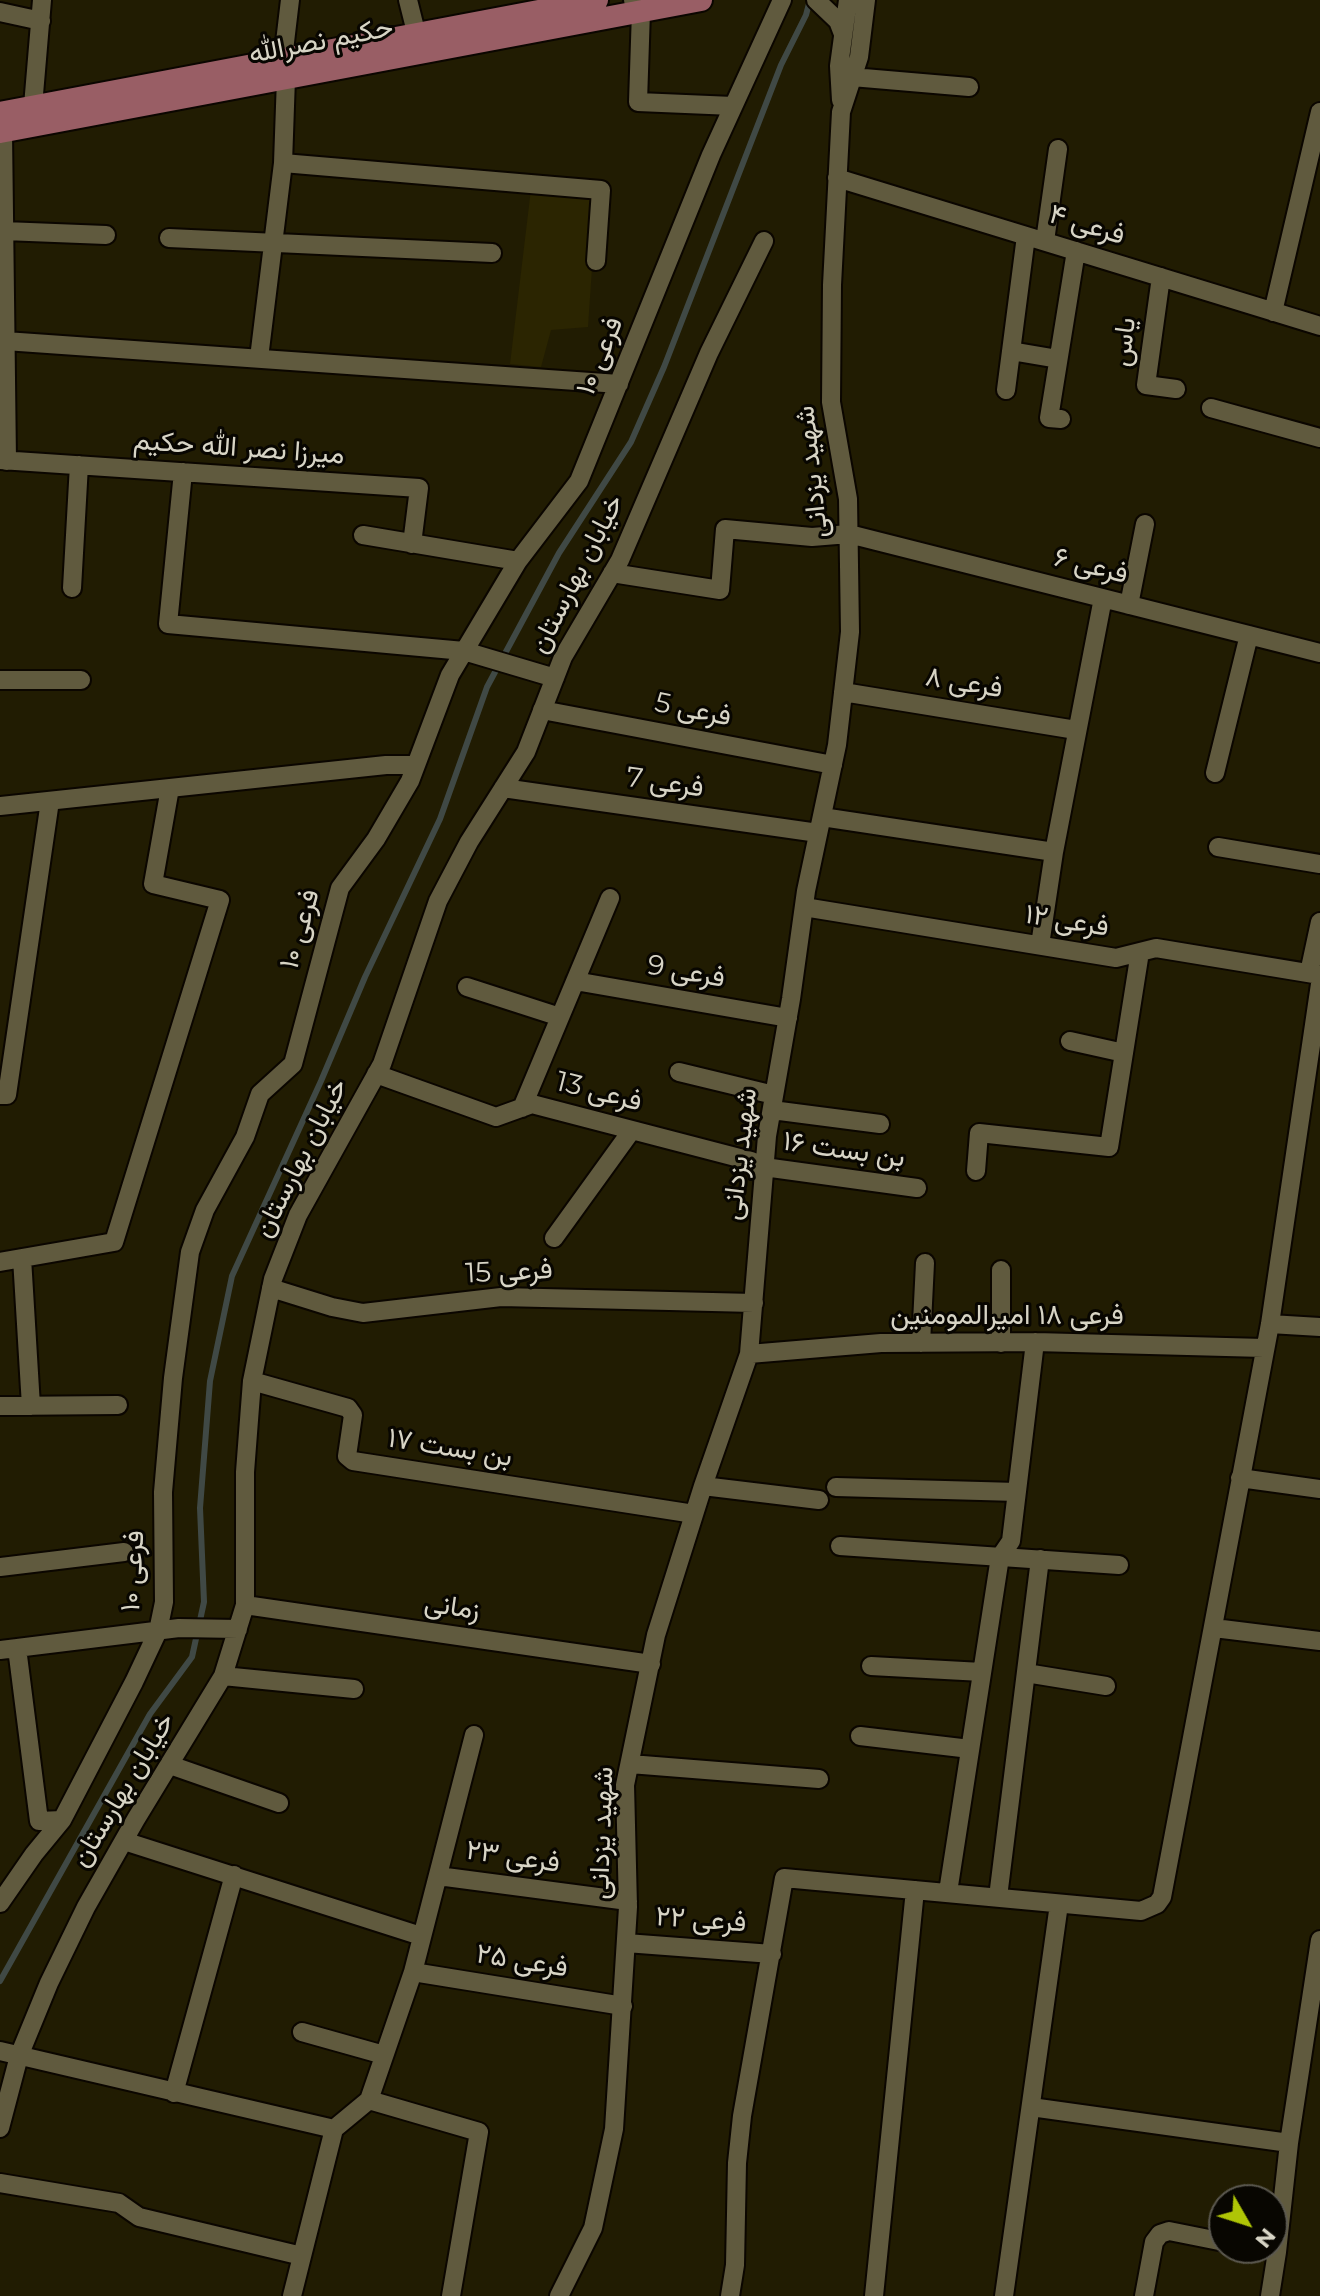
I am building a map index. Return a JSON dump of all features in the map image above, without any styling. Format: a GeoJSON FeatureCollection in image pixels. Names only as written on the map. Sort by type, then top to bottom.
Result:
{"type":"FeatureCollection","features":[{"type":"Feature","properties":{"kind":"main road","name":"حکیم نصرالله"},"geometry":{"type":"LineString","coordinates":[[418,43],[597,0]]}},
{"type":"Feature","properties":{"kind":"main road","name":"حکیم نصرالله"},"geometry":{"type":"LineString","coordinates":[[1,126],[418,43],[637,6],[701,0]]}},
{"type":"Feature","properties":{"kind":"main road","name":"حکیم نصرالله"},"geometry":{"type":"LineString","coordinates":[[1,126],[33,106],[285,68]]}},
{"type":"Feature","properties":{"kind":"street"},"geometry":{"type":"LineString","coordinates":[[33,106],[42,0]]}},
{"type":"Feature","properties":{"kind":"street"},"geometry":{"type":"LineString","coordinates":[[259,358],[283,163],[290,0]]}},
{"type":"Feature","properties":{"kind":"street"},"geometry":{"type":"LineString","coordinates":[[408,0],[418,43]]}},
{"type":"Feature","properties":{"kind":"street","name":"فرعی ۱۰"},"geometry":{"type":"LineString","coordinates":[[0,1903],[62,1820],[158,1631],[164,1602],[163,1492],[173,1378],[190,1252],[205,1210],[245,1137],[260,1094],[293,1064],[340,888],[376,839],[410,781],[450,675],[469,653],[518,561],[579,481],[711,155],[782,0]]}},
{"type":"Feature","properties":{"kind":"street"},"geometry":{"type":"LineString","coordinates":[[816,0],[838,21],[844,36]]}},
{"type":"Feature","properties":{"kind":"street"},"geometry":{"type":"LineString","coordinates":[[841,112],[839,66],[848,0]]}},
{"type":"Feature","properties":{"kind":"street","name":"شهید یزدانی"},"geometry":{"type":"LineString","coordinates":[[559,2296],[593,2228],[614,2129],[628,1901],[625,1785],[656,1635],[749,1354],[764,1167],[773,1103],[843,692],[850,632],[848,499],[831,402],[830,347],[841,112],[859,57],[866,0]]}},
{"type":"Feature","properties":{"kind":"street"},"geometry":{"type":"LineString","coordinates":[[637,6],[638,102],[733,106]]}},
{"type":"Feature","properties":{"kind":"street"},"geometry":{"type":"LineString","coordinates":[[0,12],[41,21]]}},
{"type":"Feature","properties":{"kind":"street"},"geometry":{"type":"LineString","coordinates":[[852,77],[969,87]]}},
{"type":"Feature","properties":{"kind":"street"},"geometry":{"type":"LineString","coordinates":[[1273,312],[1320,112]]}},
{"type":"Feature","properties":{"kind":"street"},"geometry":{"type":"LineString","coordinates":[[1,126],[4,460]]}},
{"type":"Feature","properties":{"kind":"street"},"geometry":{"type":"LineString","coordinates":[[1045,241],[1058,149]]}},
{"type":"Feature","properties":{"kind":"street"},"geometry":{"type":"LineString","coordinates":[[283,163],[601,190],[596,261]]}},
{"type":"Feature","properties":{"kind":"street","name":"فرعی ۴"},"geometry":{"type":"LineString","coordinates":[[837,178],[1320,326]]}},
{"type":"Feature","properties":{"kind":"street"},"geometry":{"type":"LineString","coordinates":[[4,231],[106,235]]}},
{"type":"Feature","properties":{"kind":"street"},"geometry":{"type":"LineString","coordinates":[[1006,390],[1026,236]]}},
{"type":"Feature","properties":{"kind":"street"},"geometry":{"type":"LineString","coordinates":[[169,238],[492,253]]}},
{"type":"Feature","properties":{"kind":"street","name":"خیابان بهارستان"},"geometry":{"type":"LineString","coordinates":[[0,2128],[19,2056],[49,1983],[86,1907],[223,1676],[245,1605],[245,1472],[252,1381],[271,1288],[298,1215],[376,1074],[404,1004],[438,901],[469,842],[526,752],[563,657],[612,573],[709,353],[764,241]]}},
{"type":"Feature","properties":{"kind":"street"},"geometry":{"type":"LineString","coordinates":[[1061,419],[1049,418],[1076,251]]}},
{"type":"Feature","properties":{"kind":"street","name":"یاس"},"geometry":{"type":"LineString","coordinates":[[1161,277],[1146,385],[1176,389]]}},
{"type":"Feature","properties":{"kind":"street"},"geometry":{"type":"LineString","coordinates":[[5,341],[619,384]]}},
{"type":"Feature","properties":{"kind":"street"},"geometry":{"type":"LineString","coordinates":[[1011,351],[1058,359]]}},
{"type":"Feature","properties":{"kind":"street"},"geometry":{"type":"LineString","coordinates":[[1211,408],[1320,438]]}},
{"type":"Feature","properties":{"kind":"street","name":"میرزا نصر الله حکیم"},"geometry":{"type":"LineString","coordinates":[[4,460],[419,488],[412,544]]}},
{"type":"Feature","properties":{"kind":"street"},"geometry":{"type":"LineString","coordinates":[[72,588],[79,465]]}},
{"type":"Feature","properties":{"kind":"street"},"geometry":{"type":"LineString","coordinates":[[183,472],[168,624],[469,653],[555,678]]}},
{"type":"Feature","properties":{"kind":"street"},"geometry":{"type":"LineString","coordinates":[[1129,605],[1145,524]]}},
{"type":"Feature","properties":{"kind":"street","name":"فرعی ۶"},"geometry":{"type":"LineString","coordinates":[[612,573],[720,590],[725,529],[812,537],[849,534],[1320,653]]}},
{"type":"Feature","properties":{"kind":"street"},"geometry":{"type":"LineString","coordinates":[[363,535],[518,561]]}},
{"type":"Feature","properties":{"kind":"street"},"geometry":{"type":"LineString","coordinates":[[1040,945],[1076,730],[1103,598]]}},
{"type":"Feature","properties":{"kind":"street"},"geometry":{"type":"LineString","coordinates":[[1215,773],[1249,635]]}},
{"type":"Feature","properties":{"kind":"street"},"geometry":{"type":"LineString","coordinates":[[0,680],[81,680]]}},
{"type":"Feature","properties":{"kind":"street","name":"فرعی ۸"},"geometry":{"type":"LineString","coordinates":[[843,692],[1076,730]]}},
{"type":"Feature","properties":{"kind":"street","name":"فرعی 5"},"geometry":{"type":"LineString","coordinates":[[542,710],[833,765]]}},
{"type":"Feature","properties":{"kind":"street"},"geometry":{"type":"LineString","coordinates":[[0,806],[386,765],[416,765]]}},
{"type":"Feature","properties":{"kind":"street"},"geometry":{"type":"LineString","coordinates":[[0,1262],[114,1242],[220,900],[153,884],[170,788]]}},
{"type":"Feature","properties":{"kind":"street","name":"فرعی 7"},"geometry":{"type":"LineString","coordinates":[[503,788],[820,825]]}},
{"type":"Feature","properties":{"kind":"street"},"geometry":{"type":"LineString","coordinates":[[0,1095],[7,1095],[50,801]]}},
{"type":"Feature","properties":{"kind":"street"},"geometry":{"type":"LineString","coordinates":[[820,825],[1054,852]]}},
{"type":"Feature","properties":{"kind":"street"},"geometry":{"type":"LineString","coordinates":[[1218,847],[1320,864]]}},
{"type":"Feature","properties":{"kind":"street"},"geometry":{"type":"LineString","coordinates":[[522,1108],[610,898]]}},
{"type":"Feature","properties":{"kind":"street","name":"فرعی ۱۲"},"geometry":{"type":"LineString","coordinates":[[804,907],[1116,958],[1156,948],[1316,977]]}},
{"type":"Feature","properties":{"kind":"street"},"geometry":{"type":"LineString","coordinates":[[730,2296],[735,2265],[737,2163],[742,2116],[784,1878],[1141,1911],[1157,1904],[1162,1897],[1270,1324],[1316,977],[1320,922]]}},
{"type":"Feature","properties":{"kind":"street"},"geometry":{"type":"LineString","coordinates":[[976,1171],[979,1133],[1109,1147],[1140,952]]}},
{"type":"Feature","properties":{"kind":"street","name":"فرعی 9"},"geometry":{"type":"LineString","coordinates":[[575,981],[788,1018]]}},
{"type":"Feature","properties":{"kind":"street"},"geometry":{"type":"LineString","coordinates":[[467,987],[560,1017]]}},
{"type":"Feature","properties":{"kind":"street"},"geometry":{"type":"LineString","coordinates":[[1070,1041],[1124,1053]]}},
{"type":"Feature","properties":{"kind":"street"},"geometry":{"type":"LineString","coordinates":[[679,1072],[773,1103],[880,1124]]}},
{"type":"Feature","properties":{"kind":"street","name":"فرعی 13"},"geometry":{"type":"LineString","coordinates":[[376,1074],[496,1117],[532,1104],[764,1167]]}},
{"type":"Feature","properties":{"kind":"street"},"geometry":{"type":"LineString","coordinates":[[554,1238],[632,1130]]}},
{"type":"Feature","properties":{"kind":"street","name":"بن بست ۱۶"},"geometry":{"type":"LineString","coordinates":[[764,1167],[917,1188]]}},
{"type":"Feature","properties":{"kind":"street"},"geometry":{"type":"LineString","coordinates":[[22,1258],[31,1406]]}},
{"type":"Feature","properties":{"kind":"street"},"geometry":{"type":"LineString","coordinates":[[921,1343],[925,1263]]}},
{"type":"Feature","properties":{"kind":"street"},"geometry":{"type":"LineString","coordinates":[[1001,1270],[1001,1343]]}},
{"type":"Feature","properties":{"kind":"street","name":"فرعی 15"},"geometry":{"type":"LineString","coordinates":[[271,1288],[363,1313],[501,1297],[754,1303]]}},
{"type":"Feature","properties":{"kind":"street"},"geometry":{"type":"LineString","coordinates":[[1270,1324],[1320,1327]]}},
{"type":"Feature","properties":{"kind":"street"},"geometry":{"type":"LineString","coordinates":[[948,1892],[1000,1557],[1011,1541],[1035,1342]]}},
{"type":"Feature","properties":{"kind":"street","name":"فرعی ۱۸ امیرالمومنین"},"geometry":{"type":"LineString","coordinates":[[749,1354],[881,1343],[1035,1342],[1264,1348]]}},
{"type":"Feature","properties":{"kind":"street","name":"بن بست ۱۷"},"geometry":{"type":"LineString","coordinates":[[252,1381],[348,1408],[353,1415],[347,1456],[353,1461],[694,1514]]}},
{"type":"Feature","properties":{"kind":"street"},"geometry":{"type":"LineString","coordinates":[[0,1406],[118,1405]]}},
{"type":"Feature","properties":{"kind":"street"},"geometry":{"type":"LineString","coordinates":[[1240,1478],[1320,1489]]}},
{"type":"Feature","properties":{"kind":"street"},"geometry":{"type":"LineString","coordinates":[[703,1486],[819,1500]]}},
{"type":"Feature","properties":{"kind":"street"},"geometry":{"type":"LineString","coordinates":[[836,1487],[1017,1492]]}},
{"type":"Feature","properties":{"kind":"street"},"geometry":{"type":"LineString","coordinates":[[840,1546],[1119,1565]]}},
{"type":"Feature","properties":{"kind":"street"},"geometry":{"type":"LineString","coordinates":[[0,1567],[124,1552]]}},
{"type":"Feature","properties":{"kind":"street"},"geometry":{"type":"LineString","coordinates":[[998,1897],[1040,1559]]}},
{"type":"Feature","properties":{"kind":"street","name":"زمانی"},"geometry":{"type":"LineString","coordinates":[[245,1605],[651,1664]]}},
{"type":"Feature","properties":{"kind":"street"},"geometry":{"type":"LineString","coordinates":[[62,1820],[39,1821],[8,1649],[179,1628],[238,1629]]}},
{"type":"Feature","properties":{"kind":"street"},"geometry":{"type":"LineString","coordinates":[[1214,1628],[1320,1641]]}},
{"type":"Feature","properties":{"kind":"street"},"geometry":{"type":"LineString","coordinates":[[871,1666],[982,1672]]}},
{"type":"Feature","properties":{"kind":"street"},"geometry":{"type":"LineString","coordinates":[[1026,1673],[1106,1686]]}},
{"type":"Feature","properties":{"kind":"street"},"geometry":{"type":"LineString","coordinates":[[223,1676],[354,1689]]}},
{"type":"Feature","properties":{"kind":"street"},"geometry":{"type":"LineString","coordinates":[[292,2296],[334,2129],[369,2100],[413,1972],[474,1735]]}},
{"type":"Feature","properties":{"kind":"street"},"geometry":{"type":"LineString","coordinates":[[860,1736],[970,1749]]}},
{"type":"Feature","properties":{"kind":"street"},"geometry":{"type":"LineString","coordinates":[[630,1764],[819,1779]]}},
{"type":"Feature","properties":{"kind":"street"},"geometry":{"type":"LineString","coordinates":[[170,1765],[279,1803]]}},
{"type":"Feature","properties":{"kind":"street"},"geometry":{"type":"LineString","coordinates":[[124,1841],[421,1936]]}},
{"type":"Feature","properties":{"kind":"street"},"geometry":{"type":"LineString","coordinates":[[174,2093],[234,1875]]}},
{"type":"Feature","properties":{"kind":"street","name":"فرعی ۲۳"},"geometry":{"type":"LineString","coordinates":[[438,1876],[628,1901]]}},
{"type":"Feature","properties":{"kind":"street"},"geometry":{"type":"LineString","coordinates":[[874,2296],[915,1890]]}},
{"type":"Feature","properties":{"kind":"street"},"geometry":{"type":"LineString","coordinates":[[1004,2296],[1059,1904]]}},
{"type":"Feature","properties":{"kind":"street"},"geometry":{"type":"LineString","coordinates":[[1284,2184],[1320,1940]]}},
{"type":"Feature","properties":{"kind":"street","name":"فرعی ۲۲"},"geometry":{"type":"LineString","coordinates":[[626,1943],[772,1954]]}},
{"type":"Feature","properties":{"kind":"street","name":"فرعی ۲۵"},"geometry":{"type":"LineString","coordinates":[[413,1972],[623,2006]]}},
{"type":"Feature","properties":{"kind":"street"},"geometry":{"type":"LineString","coordinates":[[302,2032],[384,2055]]}},
{"type":"Feature","properties":{"kind":"street"},"geometry":{"type":"LineString","coordinates":[[0,2051],[334,2129]]}},
{"type":"Feature","properties":{"kind":"street"},"geometry":{"type":"LineString","coordinates":[[369,2100],[479,2132],[451,2296]]}},
{"type":"Feature","properties":{"kind":"street"},"geometry":{"type":"LineString","coordinates":[[1031,2107],[1289,2143]]}},
{"type":"Feature","properties":{"kind":"street"},"geometry":{"type":"LineString","coordinates":[[0,2183],[119,2203],[139,2217],[302,2256]]}},
{"type":"Feature","properties":{"kind":"street"},"geometry":{"type":"LineString","coordinates":[[1144,2296],[1154,2242],[1160,2234],[1169,2231],[1208,2239]]}},
{"type":"Feature","properties":{"kind":"street"},"geometry":{"type":"LineString","coordinates":[[1270,2296],[1275,2264]]}},
{"type":"Feature","properties":{"kind":"shaded area"},"geometry":{"type":"Polygon","coordinates":[[[531,189],[597,195],[588,327],[551,330],[541,367],[510,364],[531,189]]]}},
{"type":"Feature","properties":{"kind":"waterway"},"geometry":{"type":"LineString","coordinates":[[0,1981],[150,1714],[192,1657],[204,1602],[200,1508],[210,1381],[232,1276],[365,977],[440,819],[487,687],[559,553],[631,442],[664,367],[781,65],[806,15],[810,0]]}}]}
